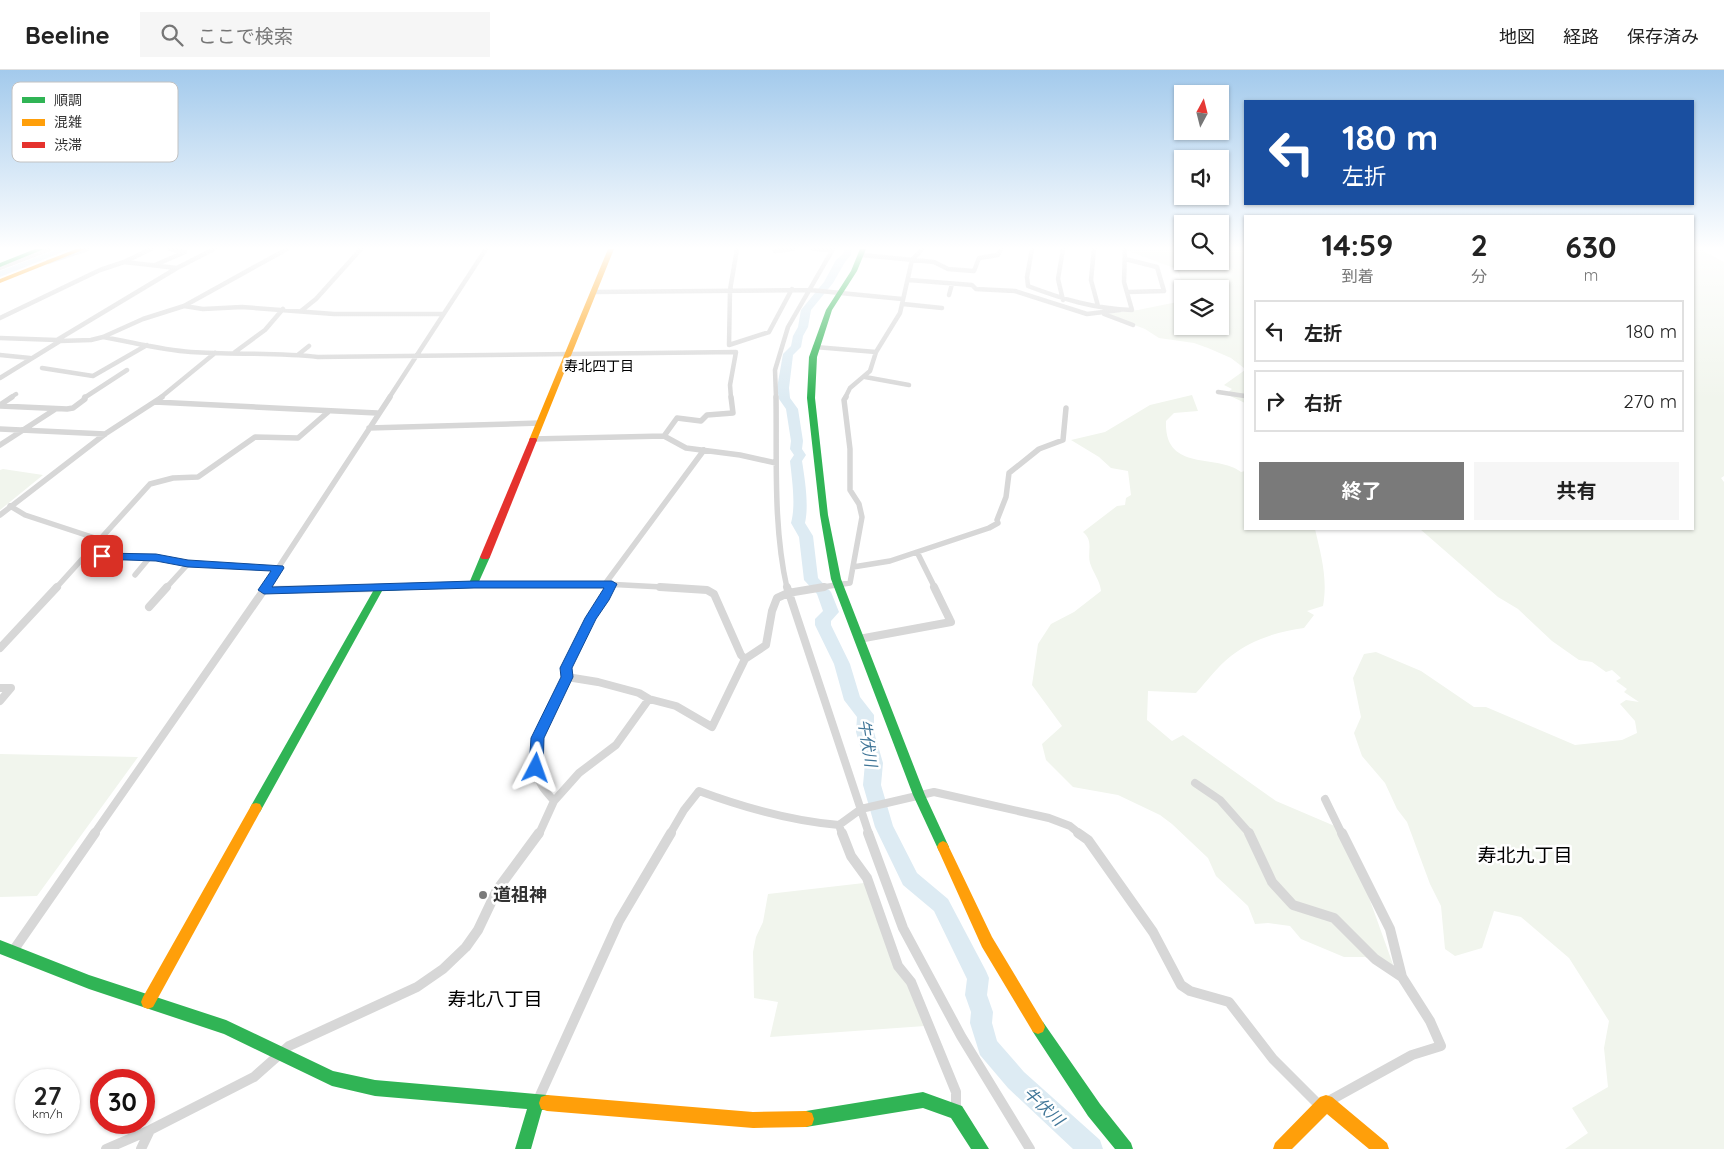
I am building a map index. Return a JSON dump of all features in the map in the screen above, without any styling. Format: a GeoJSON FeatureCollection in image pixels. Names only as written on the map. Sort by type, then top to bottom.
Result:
{"type":"FeatureCollection","features":[{"type":"Feature","properties":{"kind":"street"},"geometry":{"type":"LineString","coordinates":[[0,318],[39,299]]}},
{"type":"Feature","properties":{"kind":"street"},"geometry":{"type":"LineString","coordinates":[[0,378],[125,299]]}},
{"type":"Feature","properties":{"kind":"street"},"geometry":{"type":"LineString","coordinates":[[0,338],[91,340],[197,299]]}},
{"type":"Feature","properties":{"kind":"street"},"geometry":{"type":"LineString","coordinates":[[301,311],[316,299]]}},
{"type":"Feature","properties":{"kind":"street"},"geometry":{"type":"LineString","coordinates":[[13,951],[279,568],[377,413],[453,299]]}},
{"type":"Feature","properties":{"kind":"street"},"geometry":{"type":"LineString","coordinates":[[474,584],[590,299]]}},
{"type":"Feature","properties":{"kind":"street"},"geometry":{"type":"LineString","coordinates":[[730,299],[729,345],[769,332],[786,299]]}},
{"type":"Feature","properties":{"kind":"street"},"geometry":{"type":"LineString","coordinates":[[805,299],[788,327],[777,358],[774,399],[778,515],[783,570],[884,880],[903,928],[960,1036],[1030,1149]]}},
{"type":"Feature","properties":{"kind":"street"},"geometry":{"type":"LineString","coordinates":[[834,299],[815,347],[811,391],[825,524],[835,587],[859,639],[915,796],[987,942],[1049,1045],[1094,1110],[1125,1149]]}},
{"type":"Feature","properties":{"kind":"street"},"geometry":{"type":"LineString","coordinates":[[883,299],[942,308]]}},
{"type":"Feature","properties":{"kind":"street"},"geometry":{"type":"LineString","coordinates":[[1041,299],[1087,314],[1132,310],[1130,299]]}},
{"type":"Feature","properties":{"kind":"street"},"geometry":{"type":"LineString","coordinates":[[1096,299],[1098,306]]}},
{"type":"Feature","properties":{"kind":"street"},"geometry":{"type":"LineString","coordinates":[[1063,300],[1120,310]]}},
{"type":"Feature","properties":{"kind":"street"},"geometry":{"type":"LineString","coordinates":[[567,677],[598,682],[640,693],[649,699],[676,706],[712,727],[745,660],[766,645],[772,611],[777,598],[791,593],[850,584],[862,517],[859,504],[850,490],[850,449],[844,400],[850,388],[870,371],[876,352],[900,313],[902,302]]}},
{"type":"Feature","properties":{"kind":"street"},"geometry":{"type":"LineString","coordinates":[[184,306],[203,309],[242,307],[283,309],[334,314],[443,314]]}},
{"type":"Feature","properties":{"kind":"street"},"geometry":{"type":"LineString","coordinates":[[235,352],[265,330],[283,309]]}},
{"type":"Feature","properties":{"kind":"street"},"geometry":{"type":"LineString","coordinates":[[1101,313],[1133,325]]}},
{"type":"Feature","properties":{"kind":"street"},"geometry":{"type":"LineString","coordinates":[[102,337],[170,350],[215,353],[299,354],[318,357],[736,352],[730,385],[733,413],[707,415],[701,421],[677,418],[664,436]]}},
{"type":"Feature","properties":{"kind":"street"},"geometry":{"type":"LineString","coordinates":[[2,344],[13,338]]}},
{"type":"Feature","properties":{"kind":"street"},"geometry":{"type":"LineString","coordinates":[[42,368],[94,376],[147,345]]}},
{"type":"Feature","properties":{"kind":"street"},"geometry":{"type":"LineString","coordinates":[[299,354],[309,346]]}},
{"type":"Feature","properties":{"kind":"street"},"geometry":{"type":"LineString","coordinates":[[815,347],[876,352]]}},
{"type":"Feature","properties":{"kind":"street"},"geometry":{"type":"LineString","coordinates":[[0,515],[106,434],[155,402],[215,353]]}},
{"type":"Feature","properties":{"kind":"street"},"geometry":{"type":"LineString","coordinates":[[0,356],[30,358]]}},
{"type":"Feature","properties":{"kind":"street"},"geometry":{"type":"LineString","coordinates":[[0,406],[54,410],[73,408],[85,399],[84,397],[127,370]]}},
{"type":"Feature","properties":{"kind":"street"},"geometry":{"type":"LineString","coordinates":[[865,377],[909,385]]}},
{"type":"Feature","properties":{"kind":"street"},"geometry":{"type":"LineString","coordinates":[[1218,392],[1244,396]]}},
{"type":"Feature","properties":{"kind":"street"},"geometry":{"type":"LineString","coordinates":[[0,406],[16,394]]}},
{"type":"Feature","properties":{"kind":"street"},"geometry":{"type":"LineString","coordinates":[[155,402],[377,413]]}},
{"type":"Feature","properties":{"kind":"street"},"geometry":{"type":"LineString","coordinates":[[853,567],[890,561],[998,524],[997,520],[1006,497],[1009,473],[1039,449],[1064,440],[1066,408]]}},
{"type":"Feature","properties":{"kind":"street"},"geometry":{"type":"LineString","coordinates":[[0,445],[54,410]]}},
{"type":"Feature","properties":{"kind":"street"},"geometry":{"type":"LineString","coordinates":[[0,648],[101,540],[150,484],[172,478],[198,477],[254,437],[298,438],[328,412]]}},
{"type":"Feature","properties":{"kind":"street"},"geometry":{"type":"LineString","coordinates":[[369,428],[540,422]]}},
{"type":"Feature","properties":{"kind":"street"},"geometry":{"type":"LineString","coordinates":[[0,428],[106,434]]}},
{"type":"Feature","properties":{"kind":"street"},"geometry":{"type":"LineString","coordinates":[[533,439],[664,436],[671,438],[679,446],[776,463]]}},
{"type":"Feature","properties":{"kind":"street"},"geometry":{"type":"LineString","coordinates":[[554,801],[541,785],[536,768],[538,738],[567,677],[566,668],[591,618],[604,600],[608,584],[704,450]]}},
{"type":"Feature","properties":{"kind":"street"},"geometry":{"type":"LineString","coordinates":[[10,506],[25,515],[101,540]]}},
{"type":"Feature","properties":{"kind":"street"},"geometry":{"type":"LineString","coordinates":[[859,639],[951,622],[917,552]]}},
{"type":"Feature","properties":{"kind":"street"},"geometry":{"type":"LineString","coordinates":[[86,556],[150,557],[188,564],[279,568]]}},
{"type":"Feature","properties":{"kind":"street"},"geometry":{"type":"LineString","coordinates":[[135,575],[150,557]]}},
{"type":"Feature","properties":{"kind":"street"},"geometry":{"type":"LineString","coordinates":[[149,607],[188,564]]}},
{"type":"Feature","properties":{"kind":"street"},"geometry":{"type":"LineString","coordinates":[[264,590],[474,584],[608,584],[707,590],[714,594],[745,660]]}},
{"type":"Feature","properties":{"kind":"street"},"geometry":{"type":"LineString","coordinates":[[148,1002],[379,588]]}},
{"type":"Feature","properties":{"kind":"street"},"geometry":{"type":"LineString","coordinates":[[0,688],[11,688],[0,701]]}},
{"type":"Feature","properties":{"kind":"street"},"geometry":{"type":"LineString","coordinates":[[155,1127],[254,1077],[289,1046],[417,987],[436,976],[471,941],[479,929],[493,894],[545,825],[554,801],[579,773],[616,744],[649,699]]}},
{"type":"Feature","properties":{"kind":"street"},"geometry":{"type":"LineString","coordinates":[[1195,782],[1220,800],[1250,834],[1272,882],[1293,905],[1334,918],[1375,959],[1402,977]]}},
{"type":"Feature","properties":{"kind":"street"},"geometry":{"type":"LineString","coordinates":[[523,1149],[537,1102],[619,921],[684,810],[699,791],[736,806],[823,824],[839,825],[861,809],[934,792],[1049,818],[1070,826],[1088,840],[1153,932],[1181,986],[1190,991],[1228,1002],[1273,1059],[1324,1105],[1381,1149]]}},
{"type":"Feature","properties":{"kind":"street"},"geometry":{"type":"LineString","coordinates":[[1280,1149],[1324,1105],[1412,1055],[1441,1046],[1430,1021],[1402,977],[1390,929],[1325,799]]}},
{"type":"Feature","properties":{"kind":"street"},"geometry":{"type":"LineString","coordinates":[[839,825],[851,856],[867,878],[898,966],[911,982],[956,1092],[956,1112],[980,1148]]}},
{"type":"Feature","properties":{"kind":"street"},"geometry":{"type":"LineString","coordinates":[[0,947],[89,982],[226,1028],[332,1078],[375,1088],[753,1120],[797,1121],[923,1100],[956,1112]]}},
{"type":"Feature","properties":{"kind":"street"},"geometry":{"type":"LineString","coordinates":[[106,1149],[141,1134]]}},
{"type":"Feature","properties":{"kind":"street"},"geometry":{"type":"LineString","coordinates":[[141,1149],[148,1134]]}},
{"type":"Feature","properties":{"kind":"shaded area"},"geometry":{"type":"Polygon","coordinates":[[[1229,299],[1244,299],[1244,368],[1231,358],[1208,348],[1194,343],[1159,338],[1145,329],[1106,314],[1174,303],[1174,335],[1229,335],[1229,299]]]}},
{"type":"Feature","properties":{"kind":"shaded area"},"geometry":{"type":"Polygon","coordinates":[[[1694,299],[1724,299],[1724,476],[1721,478],[1724,482],[1724,1149],[1565,1149],[1588,1133],[1572,1108],[1608,1087],[1604,1048],[1609,1021],[1569,958],[1521,917],[1494,911],[1482,948],[1455,956],[1445,949],[1441,906],[1430,884],[1407,822],[1397,809],[1385,783],[1362,756],[1354,733],[1361,717],[1353,678],[1364,654],[1376,652],[1421,671],[1474,707],[1486,707],[1575,745],[1622,740],[1637,733],[1635,721],[1620,704],[1626,700],[1639,702],[1624,692],[1627,689],[1616,681],[1621,678],[1612,670],[1606,672],[1592,662],[1579,660],[1552,641],[1518,609],[1498,597],[1421,530],[1694,530],[1694,299]]]}},
{"type":"Feature","properties":{"kind":"shaded area"},"geometry":{"type":"Polygon","coordinates":[[[1244,371],[1244,403],[1226,394],[1232,389],[1224,385],[1244,371]]]}},
{"type":"Feature","properties":{"kind":"shaded area"},"geometry":{"type":"Polygon","coordinates":[[[1192,395],[1198,411],[1174,413],[1166,421],[1168,437],[1173,448],[1182,455],[1193,459],[1231,466],[1241,472],[1244,471],[1244,530],[1315,530],[1325,586],[1323,606],[1307,611],[1314,615],[1304,628],[1285,631],[1247,645],[1222,664],[1196,693],[1148,691],[1147,720],[1172,741],[1183,735],[1276,801],[1337,827],[1363,881],[1395,970],[1365,957],[1344,957],[1301,939],[1290,926],[1268,923],[1255,924],[1248,906],[1216,876],[1208,858],[1172,824],[1160,815],[1118,795],[1073,787],[1046,760],[1042,744],[1062,726],[1032,685],[1038,644],[1051,624],[1074,612],[1101,591],[1089,559],[1088,539],[1083,532],[1117,506],[1125,505],[1126,498],[1131,495],[1128,471],[1111,468],[1099,457],[1071,440],[1105,432],[1150,405],[1192,395]]]}},
{"type":"Feature","properties":{"kind":"shaded area"},"geometry":{"type":"Polygon","coordinates":[[[0,470],[43,475],[0,510],[0,470]]]}},
{"type":"Feature","properties":{"kind":"shaded area"},"geometry":{"type":"Polygon","coordinates":[[[0,754],[138,757],[37,896],[0,897],[0,754]]]}},
{"type":"Feature","properties":{"kind":"shaded area"},"geometry":{"type":"Polygon","coordinates":[[[864,883],[925,1026],[770,1037],[778,1002],[754,998],[753,952],[756,937],[763,922],[768,894],[864,883]]]}},
{"type":"Feature","properties":{"kind":"waterway","name":"牛伏川"},"geometry":{"type":"LineString","coordinates":[[815,299],[806,310],[803,327],[798,336],[796,347],[788,354],[783,388],[785,399],[792,409],[797,441],[796,449],[800,455],[796,461],[800,489],[798,501],[801,510],[798,523],[801,531],[806,536],[811,580],[824,592],[831,612],[823,619],[823,625],[842,664],[852,700],[866,715],[865,732],[874,763],[872,785],[884,827],[910,879],[941,905],[978,978],[976,995],[982,1012],[981,1023],[988,1047],[1016,1080],[1091,1149]]}},
{"type":"Feature","properties":{"kind":"traffic: fast"},"geometry":{"type":"LineString","coordinates":[[836,299],[829,310],[813,357],[811,398],[824,515],[836,579],[919,795],[943,847]]}},
{"type":"Feature","properties":{"kind":"traffic: fast"},"geometry":{"type":"LineString","coordinates":[[256,808],[379,588],[474,584],[485,557]]}},
{"type":"Feature","properties":{"kind":"traffic: fast"},"geometry":{"type":"LineString","coordinates":[[0,947],[89,982],[226,1027],[332,1078],[375,1088],[547,1103]]}},
{"type":"Feature","properties":{"kind":"traffic: fast"},"geometry":{"type":"LineString","coordinates":[[1038,1027],[1094,1110],[1125,1149]]}},
{"type":"Feature","properties":{"kind":"traffic: fast"},"geometry":{"type":"LineString","coordinates":[[806,1119],[923,1100],[956,1112],[981,1149]]}},
{"type":"Feature","properties":{"kind":"traffic: fast"},"geometry":{"type":"LineString","coordinates":[[523,1149],[537,1102]]}},
{"type":"Feature","properties":{"kind":"traffic: slow"},"geometry":{"type":"LineString","coordinates":[[533,440],[590,299]]}},
{"type":"Feature","properties":{"kind":"traffic: slow"},"geometry":{"type":"LineString","coordinates":[[148,1002],[256,808]]}},
{"type":"Feature","properties":{"kind":"traffic: slow"},"geometry":{"type":"LineString","coordinates":[[943,847],[987,942],[1038,1027]]}},
{"type":"Feature","properties":{"kind":"traffic: slow"},"geometry":{"type":"LineString","coordinates":[[547,1103],[753,1120],[806,1119]]}},
{"type":"Feature","properties":{"kind":"traffic: slow"},"geometry":{"type":"LineString","coordinates":[[1281,1149],[1326,1103],[1381,1149]]}},
{"type":"Feature","properties":{"kind":"traffic: jam"},"geometry":{"type":"LineString","coordinates":[[485,557],[533,440]]}},
{"type":"Feature","properties":{"kind":"place","name":"道祖神"},"geometry":{"type":"Point","coordinates":[483,895]}},
{"type":"Feature","properties":{"kind":"district","name":"寿北四丁目"},"geometry":{"type":"Point","coordinates":[599,366]}},
{"type":"Feature","properties":{"kind":"district","name":"寿北九丁目"},"geometry":{"type":"Point","coordinates":[1525,855]}},
{"type":"Feature","properties":{"kind":"district","name":"寿北八丁目"},"geometry":{"type":"Point","coordinates":[495,999]}},
{"type":"Feature","properties":{"kind":"route"},"geometry":{"type":"LineString","coordinates":[[102,556],[156,558],[188,564],[279,568],[264,590],[474,584],[612,584],[604,600],[591,618],[566,668],[567,677],[538,738],[536,768]]}}]}
